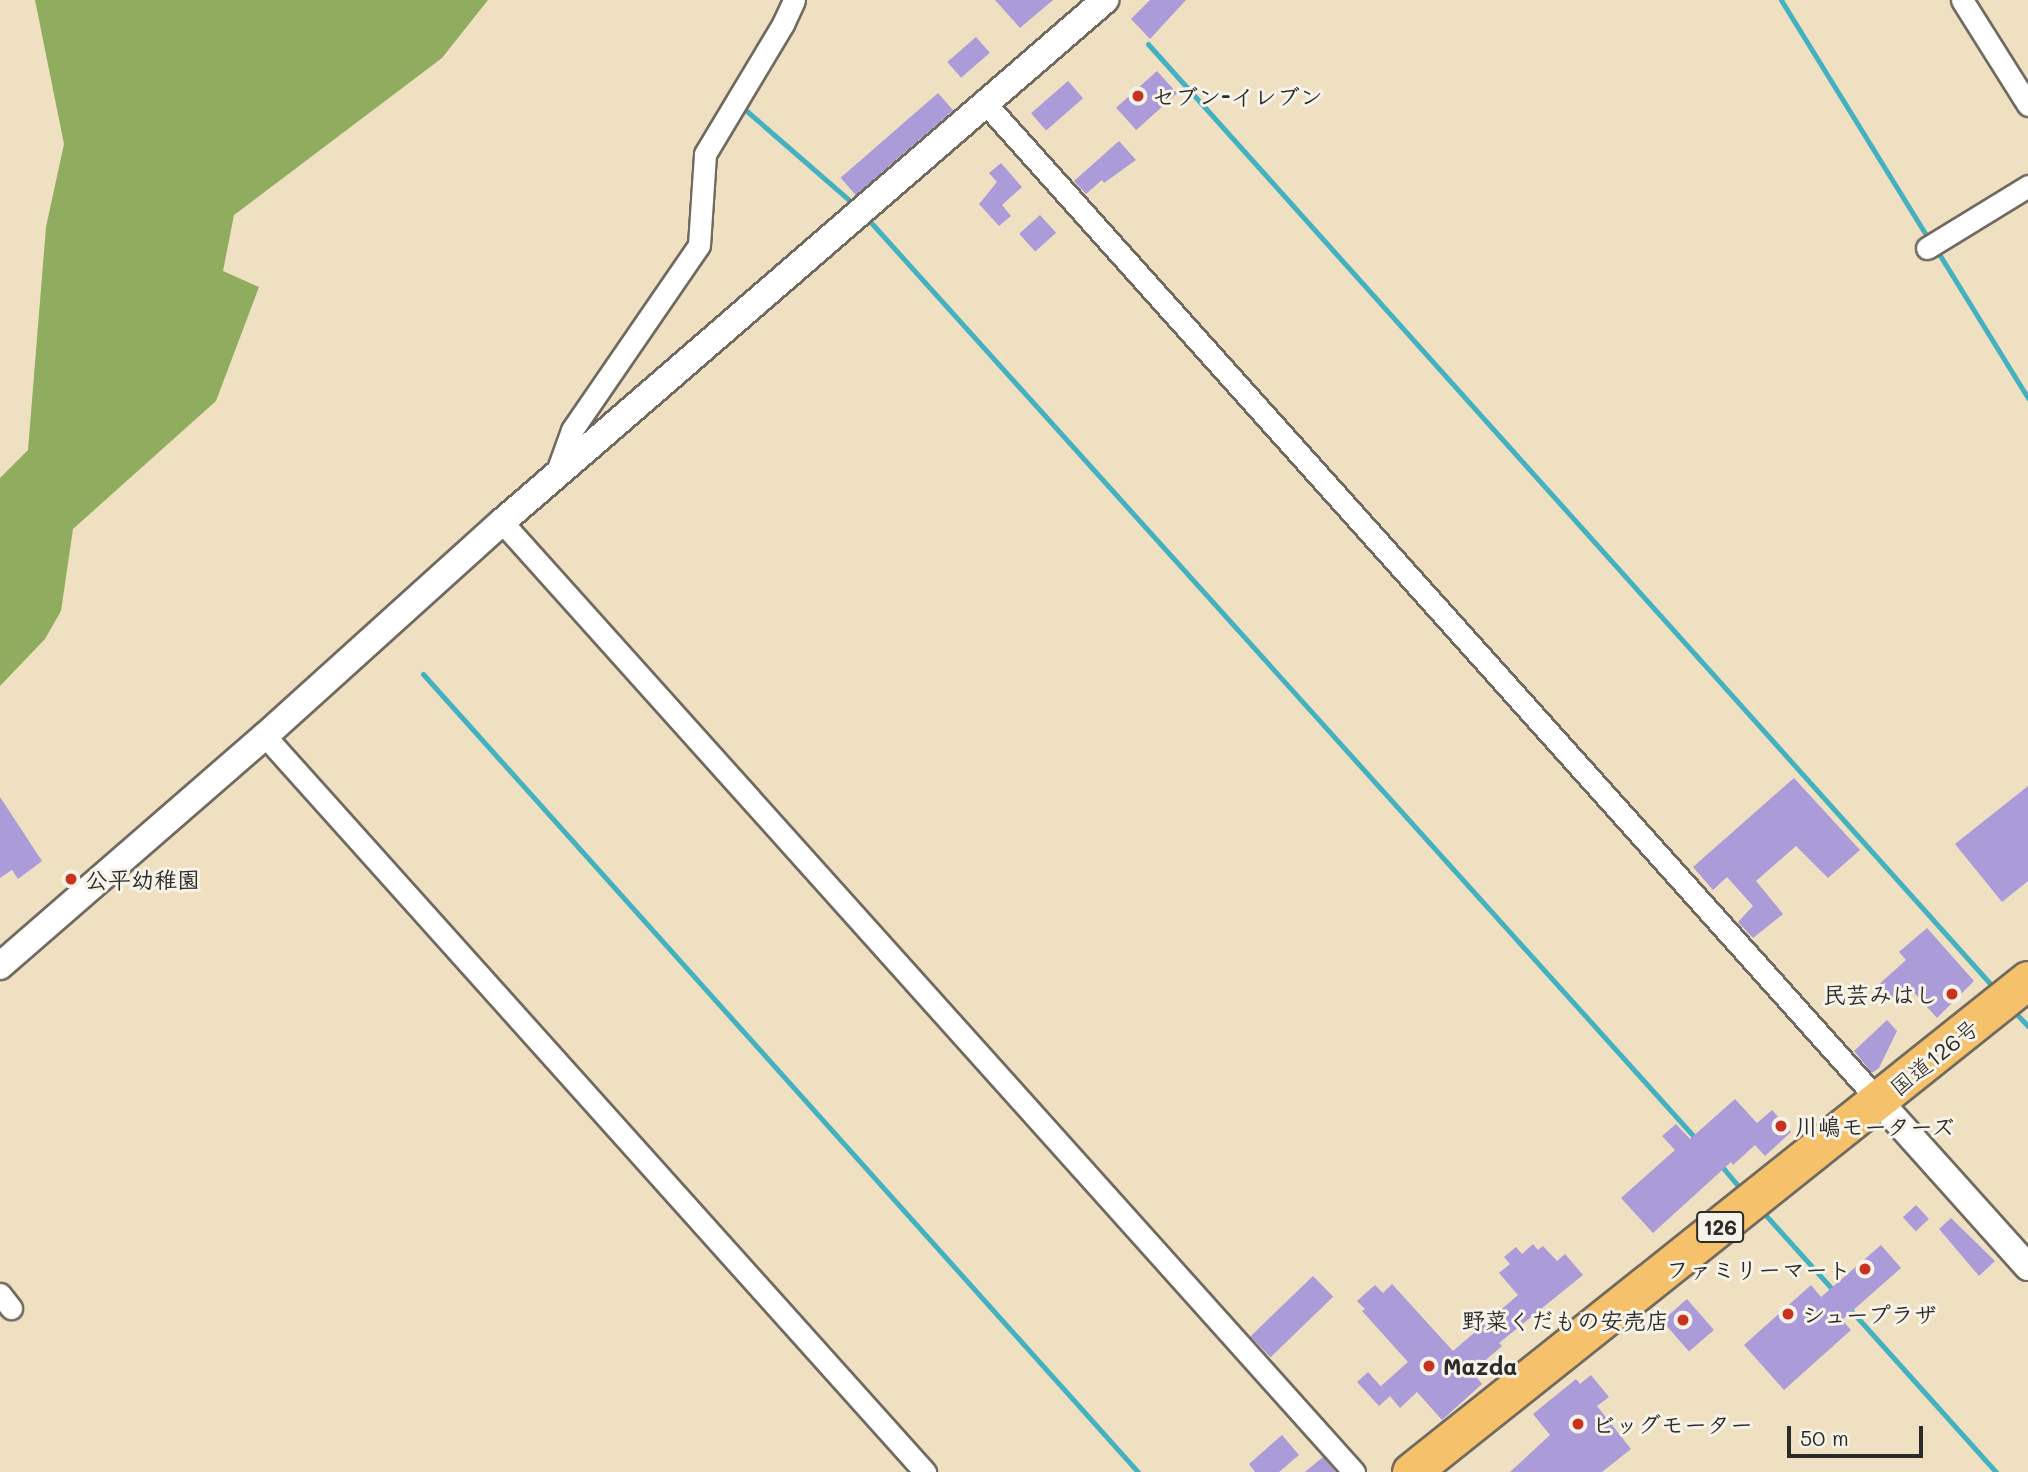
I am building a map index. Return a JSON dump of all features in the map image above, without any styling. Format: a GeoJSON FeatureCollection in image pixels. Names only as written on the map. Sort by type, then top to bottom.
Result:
{"type":"FeatureCollection","features":[{"type":"Feature","properties":{"kind":"highway","name":"国道126号"},"geometry":{"type":"LineString","coordinates":[[1411,1472],[2028,980]]}},
{"type":"Feature","properties":{"kind":"street"},"geometry":{"type":"LineString","coordinates":[[555,477],[572,430],[698,245],[705,154],[783,24],[794,0]]}},
{"type":"Feature","properties":{"kind":"street"},"geometry":{"type":"LineString","coordinates":[[1962,0],[2028,105]]}},
{"type":"Feature","properties":{"kind":"street"},"geometry":{"type":"LineString","coordinates":[[0,966],[265,736],[502,522],[986,104],[1101,1]]}},
{"type":"Feature","properties":{"kind":"street"},"geometry":{"type":"LineString","coordinates":[[986,104],[2028,1267]]}},
{"type":"Feature","properties":{"kind":"street"},"geometry":{"type":"LineString","coordinates":[[1927,247],[2028,186]]}},
{"type":"Feature","properties":{"kind":"street"},"geometry":{"type":"LineString","coordinates":[[502,522],[1354,1472]]}},
{"type":"Feature","properties":{"kind":"street"},"geometry":{"type":"LineString","coordinates":[[265,736],[925,1472]]}},
{"type":"Feature","properties":{"kind":"green space"},"geometry":{"type":"Polygon","coordinates":[[[35,0],[488,0],[442,58],[234,215],[223,271],[259,287],[216,401],[73,529],[61,611],[45,639],[0,686],[0,478],[28,450],[46,227],[64,144],[35,0]]]}},
{"type":"Feature","properties":{"kind":"building"},"geometry":{"type":"Polygon","coordinates":[[[995,0],[1053,0],[1020,28],[995,0]]]}},
{"type":"Feature","properties":{"kind":"building"},"geometry":{"type":"Polygon","coordinates":[[[1150,0],[1186,0],[1150,39],[1131,19],[1150,0]]]}},
{"type":"Feature","properties":{"kind":"building"},"geometry":{"type":"Polygon","coordinates":[[[976,37],[990,53],[961,78],[947,62],[976,37]]]}},
{"type":"Feature","properties":{"kind":"building"},"geometry":{"type":"Polygon","coordinates":[[[1157,71],[1177,93],[1136,130],[1116,108],[1157,71]]]}},
{"type":"Feature","properties":{"kind":"building"},"geometry":{"type":"Polygon","coordinates":[[[1068,81],[1083,98],[1046,131],[1031,113],[1068,81]]]}},
{"type":"Feature","properties":{"kind":"building"},"geometry":{"type":"Polygon","coordinates":[[[938,93],[953,110],[856,195],[841,178],[938,93]]]}},
{"type":"Feature","properties":{"kind":"building"},"geometry":{"type":"Polygon","coordinates":[[[1119,141],[1136,160],[1104,183],[1102,180],[1086,194],[1074,181],[1119,141]]]}},
{"type":"Feature","properties":{"kind":"building"},"geometry":{"type":"Polygon","coordinates":[[[1001,163],[1022,187],[1002,205],[1011,216],[999,226],[979,204],[997,182],[989,173],[1001,163]]]}},
{"type":"Feature","properties":{"kind":"building"},"geometry":{"type":"Polygon","coordinates":[[[1040,215],[1056,233],[1035,252],[1019,234],[1040,215]]]}},
{"type":"Feature","properties":{"kind":"building"},"geometry":{"type":"Polygon","coordinates":[[[1794,778],[1860,850],[1828,878],[1796,846],[1756,881],[1783,914],[1753,938],[1738,922],[1753,906],[1727,877],[1713,890],[1693,867],[1794,778]]]}},
{"type":"Feature","properties":{"kind":"building"},"geometry":{"type":"Polygon","coordinates":[[[2028,786],[2028,881],[2002,902],[1955,844],[2028,786]]]}},
{"type":"Feature","properties":{"kind":"building"},"geometry":{"type":"Polygon","coordinates":[[[0,797],[42,861],[18,879],[12,870],[0,878],[0,797]]]}},
{"type":"Feature","properties":{"kind":"building"},"geometry":{"type":"Polygon","coordinates":[[[1927,928],[1974,981],[1937,1018],[1909,987],[1889,1002],[1876,987],[1906,960],[1899,952],[1927,928]]]}},
{"type":"Feature","properties":{"kind":"building"},"geometry":{"type":"Polygon","coordinates":[[[1887,1020],[1897,1031],[1879,1068],[1872,1073],[1854,1051],[1887,1020]]]}},
{"type":"Feature","properties":{"kind":"building"},"geometry":{"type":"Polygon","coordinates":[[[1735,1099],[1757,1123],[1772,1110],[1791,1132],[1765,1156],[1755,1145],[1733,1165],[1731,1162],[1653,1233],[1621,1198],[1675,1150],[1662,1136],[1676,1124],[1690,1139],[1735,1099]]]}},
{"type":"Feature","properties":{"kind":"building"},"geometry":{"type":"Polygon","coordinates":[[[1916,1205],[1929,1219],[1916,1231],[1903,1217],[1916,1205]]]}},
{"type":"Feature","properties":{"kind":"building"},"geometry":{"type":"Polygon","coordinates":[[[1951,1218],[1995,1261],[1979,1276],[1939,1229],[1951,1218]]]}},
{"type":"Feature","properties":{"kind":"building"},"geometry":{"type":"Polygon","coordinates":[[[1533,1244],[1538,1250],[1543,1246],[1557,1261],[1565,1254],[1583,1275],[1499,1343],[1502,1346],[1472,1372],[1482,1384],[1442,1420],[1417,1392],[1400,1408],[1390,1396],[1379,1406],[1357,1382],[1368,1372],[1385,1391],[1381,1386],[1408,1362],[1362,1311],[1365,1309],[1357,1301],[1375,1285],[1383,1293],[1392,1284],[1453,1351],[1518,1295],[1499,1273],[1510,1264],[1504,1257],[1516,1247],[1522,1254],[1533,1244]]]}},
{"type":"Feature","properties":{"kind":"building"},"geometry":{"type":"Polygon","coordinates":[[[1881,1245],[1901,1268],[1842,1320],[1851,1330],[1784,1390],[1744,1345],[1811,1285],[1821,1297],[1881,1245]]]}},
{"type":"Feature","properties":{"kind":"building"},"geometry":{"type":"Polygon","coordinates":[[[1313,1276],[1333,1297],[1271,1357],[1250,1336],[1313,1276]]]}},
{"type":"Feature","properties":{"kind":"building"},"geometry":{"type":"Polygon","coordinates":[[[1687,1299],[1714,1330],[1689,1352],[1662,1321],[1687,1299]]]}},
{"type":"Feature","properties":{"kind":"building"},"geometry":{"type":"Polygon","coordinates":[[[1591,1375],[1609,1397],[1597,1406],[1631,1449],[1602,1472],[1510,1472],[1550,1435],[1533,1414],[1576,1379],[1580,1384],[1591,1375]]]}},
{"type":"Feature","properties":{"kind":"building"},"geometry":{"type":"Polygon","coordinates":[[[1282,1435],[1299,1455],[1279,1472],[1255,1472],[1249,1464],[1282,1435]]]}},
{"type":"Feature","properties":{"kind":"building"},"geometry":{"type":"Polygon","coordinates":[[[1323,1457],[1336,1472],[1305,1472],[1323,1457]]]}},
{"type":"Feature","properties":{"kind":"waterway"},"geometry":{"type":"LineString","coordinates":[[1781,0],[1930,241]]}},
{"type":"Feature","properties":{"kind":"waterway"},"geometry":{"type":"LineString","coordinates":[[1148,44],[1996,990]]}},
{"type":"Feature","properties":{"kind":"waterway"},"geometry":{"type":"LineString","coordinates":[[741,106],[857,207]]}},
{"type":"Feature","properties":{"kind":"waterway"},"geometry":{"type":"LineString","coordinates":[[866,217],[1698,1141]]}},
{"type":"Feature","properties":{"kind":"waterway"},"geometry":{"type":"LineString","coordinates":[[1936,249],[2028,398]]}},
{"type":"Feature","properties":{"kind":"waterway"},"geometry":{"type":"LineString","coordinates":[[423,674],[1138,1472]]}},
{"type":"Feature","properties":{"kind":"waterway"},"geometry":{"type":"LineString","coordinates":[[2011,1008],[2028,1026]]}},
{"type":"Feature","properties":{"kind":"waterway"},"geometry":{"type":"LineString","coordinates":[[1719,1163],[1742,1190]]}},
{"type":"Feature","properties":{"kind":"waterway"},"geometry":{"type":"LineString","coordinates":[[1761,1210],[1834,1291]]}},
{"type":"Feature","properties":{"kind":"waterway"},"geometry":{"type":"LineString","coordinates":[[1847,1306],[1996,1472]]}},
{"type":"Feature","properties":{"kind":"place","name":"セブン-イレブン"},"geometry":{"type":"Point","coordinates":[1138,96]}},
{"type":"Feature","properties":{"kind":"place","name":"公平幼稚園"},"geometry":{"type":"Point","coordinates":[71,879]}},
{"type":"Feature","properties":{"kind":"place","name":"民芸みはし"},"geometry":{"type":"Point","coordinates":[1952,994]}},
{"type":"Feature","properties":{"kind":"place","name":"川嶋モーターズ"},"geometry":{"type":"Point","coordinates":[1781,1126]}},
{"type":"Feature","properties":{"kind":"place","name":"ファミリーマート"},"geometry":{"type":"Point","coordinates":[1865,1269]}},
{"type":"Feature","properties":{"kind":"place","name":"シュープラザ"},"geometry":{"type":"Point","coordinates":[1788,1314]}},
{"type":"Feature","properties":{"kind":"place","name":"野菜くだもの安売店"},"geometry":{"type":"Point","coordinates":[1683,1320]}},
{"type":"Feature","properties":{"kind":"place","name":"Mazda"},"geometry":{"type":"Point","coordinates":[1429,1366]}},
{"type":"Feature","properties":{"kind":"place","name":"ビッグモーター"},"geometry":{"type":"Point","coordinates":[1578,1424]}}]}
